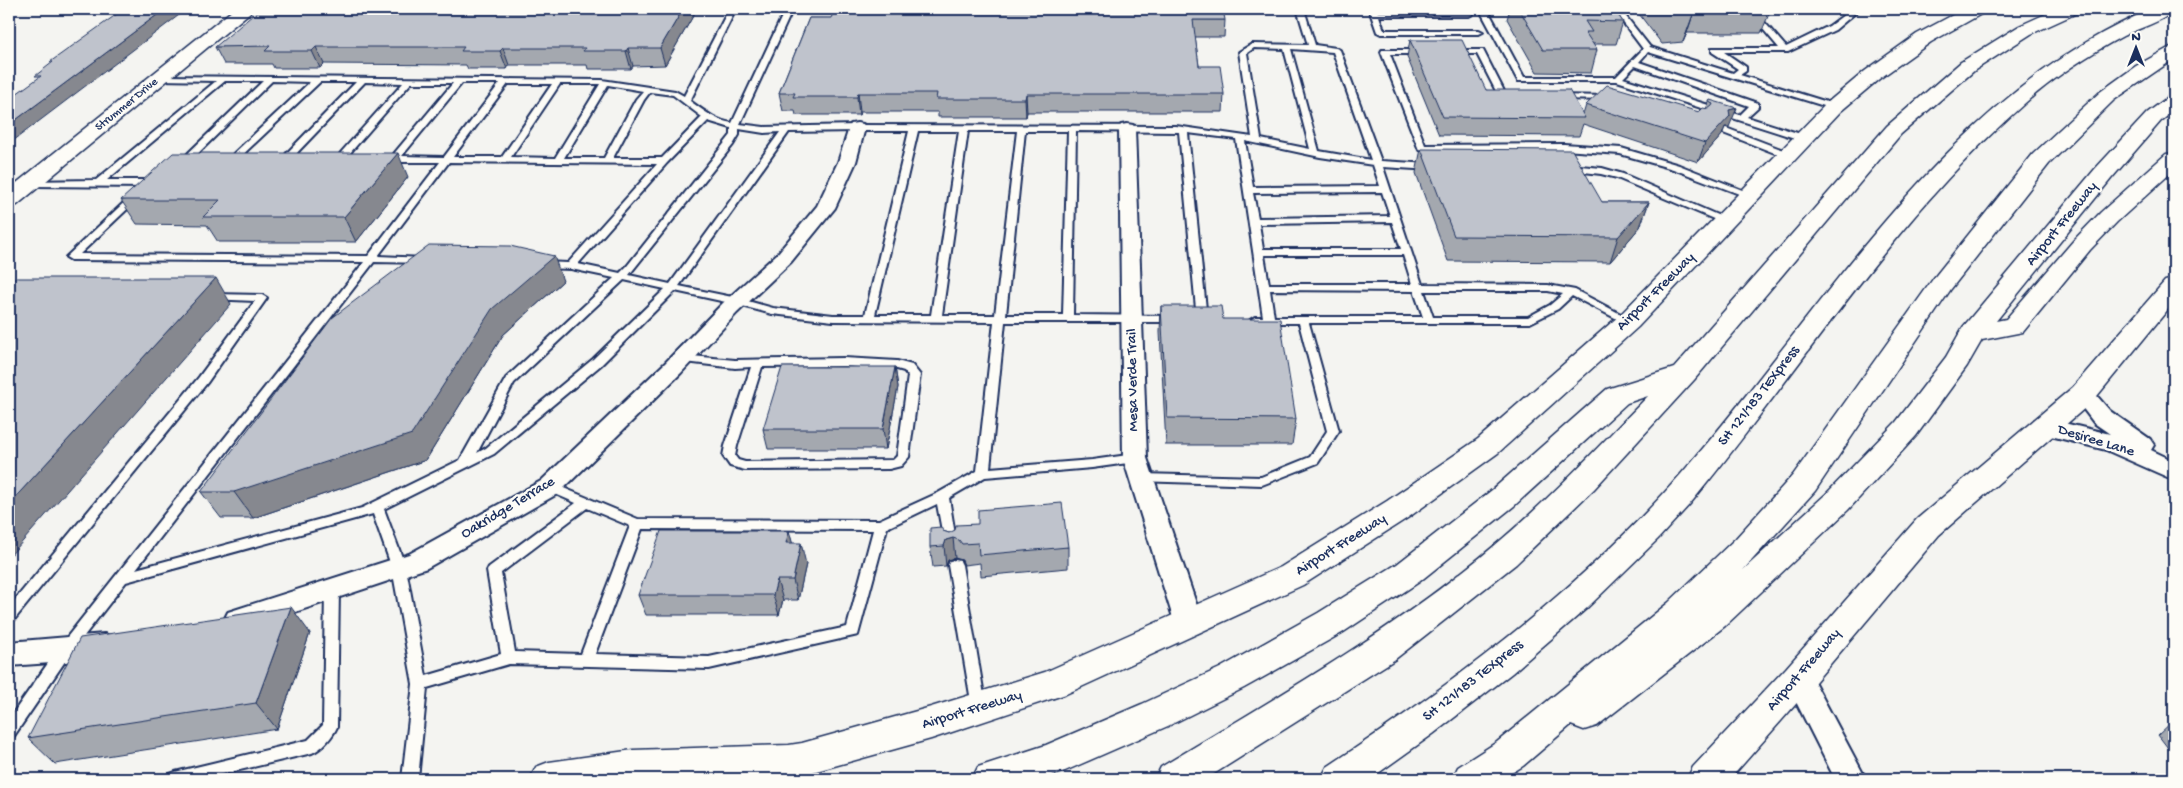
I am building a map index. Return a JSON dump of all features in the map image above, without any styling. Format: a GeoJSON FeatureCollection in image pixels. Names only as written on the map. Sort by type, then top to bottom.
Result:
{"type":"FeatureCollection","features":[{"type":"Feature","properties":{"kind":"main road","name":"Strummer Drive"},"geometry":{"type":"LineString","coordinates":[[9,200],[245,9]]}},
{"type":"Feature","properties":{"kind":"main road","name":"Airport Freeway"},"geometry":{"type":"LineString","coordinates":[[782,771],[850,746],[1054,684],[1292,576],[1398,509],[1488,446],[1629,321],[1834,107],[1924,38],[1977,9]]}},
{"type":"Feature","properties":{"kind":"main road"},"geometry":{"type":"LineString","coordinates":[[1174,778],[1382,650],[1505,554],[1583,480],[1684,374],[1894,130],[1968,66],[2025,30],[2071,9]]}},
{"type":"Feature","properties":{"kind":"main road","name":"SH 121/183 TEXpress"},"geometry":{"type":"LineString","coordinates":[[1340,779],[1455,698],[1564,609],[1648,530],[1724,442],[1870,254],[1946,169],[2015,100],[2052,71],[2090,46],[2167,9]]}},
{"type":"Feature","properties":{"kind":"main road"},"geometry":{"type":"LineString","coordinates":[[1471,779],[1510,754],[1680,612],[1747,546],[1804,483],[1971,246],[2041,159],[2107,96],[2143,70],[2174,51]]}},
{"type":"Feature","properties":{"kind":"main road","name":"Airport Freeway"},"geometry":{"type":"LineString","coordinates":[[1498,779],[1713,617],[1837,502],[1906,429],[1958,360],[1972,333],[2103,174],[2154,117],[2174,102]]}},
{"type":"Feature","properties":{"kind":"main road"},"geometry":{"type":"LineString","coordinates":[[1972,333],[2014,326],[2082,244],[2108,217],[2174,159]]}},
{"type":"Feature","properties":{"kind":"main road","name":"Airport Freeway"},"geometry":{"type":"LineString","coordinates":[[1706,779],[1798,678],[1928,526],[2082,394],[2174,286]]}},
{"type":"Feature","properties":{"kind":"main road"},"geometry":{"type":"LineString","coordinates":[[991,779],[1052,759],[1155,714],[1232,678],[1330,623],[1408,573],[1496,504],[1617,396],[1684,374]]}},
{"type":"Feature","properties":{"kind":"main road"},"geometry":{"type":"LineString","coordinates":[[549,779],[633,767],[782,771]]}},
{"type":"Feature","properties":{"kind":"main road"},"geometry":{"type":"LineString","coordinates":[[720,779],[782,771]]}},
{"type":"Feature","properties":{"kind":"street","name":"Oakridge Terrace"},"geometry":{"type":"LineString","coordinates":[[212,625],[240,619],[418,561],[550,487],[681,359],[737,301],[784,258],[826,208],[847,162],[857,128]]}},
{"type":"Feature","properties":{"kind":"street","name":"Mesa Verde Trail"},"geometry":{"type":"LineString","coordinates":[[1126,128],[1138,468],[1189,624]]}},
{"type":"Feature","properties":{"kind":"street","name":"Desiree Lane"},"geometry":{"type":"LineString","coordinates":[[2082,394],[2102,417],[2174,466]]}},
{"type":"Feature","properties":{"kind":"street","name":"Desiree Lane"},"geometry":{"type":"LineString","coordinates":[[2043,426],[2112,443],[2174,471]]}},
{"type":"Feature","properties":{"kind":"street"},"geometry":{"type":"LineString","coordinates":[[9,654],[66,650],[126,641]]}},
{"type":"Feature","properties":{"kind":"street"},"geometry":{"type":"LineString","coordinates":[[1798,678],[1852,779]]}},
{"type":"Feature","properties":{"kind":"lane"},"geometry":{"type":"LineString","coordinates":[[686,101],[732,9]]}},
{"type":"Feature","properties":{"kind":"lane"},"geometry":{"type":"LineString","coordinates":[[465,464],[510,381],[623,277],[730,143],[735,135],[735,126],[788,12],[798,9]]}},
{"type":"Feature","properties":{"kind":"lane"},"geometry":{"type":"LineString","coordinates":[[1301,9],[1312,47]]}},
{"type":"Feature","properties":{"kind":"lane"},"geometry":{"type":"LineString","coordinates":[[1616,9],[1647,49],[1834,107]]}},
{"type":"Feature","properties":{"kind":"lane"},"geometry":{"type":"LineString","coordinates":[[1749,9],[1785,50]]}},
{"type":"Feature","properties":{"kind":"lane"},"geometry":{"type":"LineString","coordinates":[[1734,76],[1743,70],[1715,50],[1785,50],[1832,28],[1856,9]]}},
{"type":"Feature","properties":{"kind":"lane"},"geometry":{"type":"LineString","coordinates":[[1469,14],[1374,11],[1381,32],[1479,32]]}},
{"type":"Feature","properties":{"kind":"lane"},"geometry":{"type":"LineString","coordinates":[[1486,14],[1521,78],[1618,79],[1741,118],[1796,147]]}},
{"type":"Feature","properties":{"kind":"lane"},"geometry":{"type":"LineString","coordinates":[[1258,141],[1244,52],[1252,46],[1326,47],[1336,50],[1377,163],[1429,320]]}},
{"type":"Feature","properties":{"kind":"lane"},"geometry":{"type":"LineString","coordinates":[[1287,46],[1315,153]]}},
{"type":"Feature","properties":{"kind":"lane"},"geometry":{"type":"LineString","coordinates":[[1618,79],[1647,49]]}},
{"type":"Feature","properties":{"kind":"lane"},"geometry":{"type":"LineString","coordinates":[[1423,166],[1422,148],[1385,52],[1432,52]]}},
{"type":"Feature","properties":{"kind":"lane"},"geometry":{"type":"LineString","coordinates":[[1442,52],[1480,52],[1503,97],[1523,97]]}},
{"type":"Feature","properties":{"kind":"lane"},"geometry":{"type":"LineString","coordinates":[[1634,63],[1755,105],[1741,118]]}},
{"type":"Feature","properties":{"kind":"lane"},"geometry":{"type":"LineString","coordinates":[[162,78],[507,80],[605,83],[675,93],[707,117],[725,125],[784,131],[857,128],[1126,128],[1184,130],[1240,137],[1315,153],[1377,163],[1438,167]]}},
{"type":"Feature","properties":{"kind":"lane"},"geometry":{"type":"LineString","coordinates":[[98,183],[224,78]]}},
{"type":"Feature","properties":{"kind":"lane"},"geometry":{"type":"LineString","coordinates":[[196,165],[178,168],[271,78]]}},
{"type":"Feature","properties":{"kind":"lane"},"geometry":{"type":"LineString","coordinates":[[234,158],[318,79]]}},
{"type":"Feature","properties":{"kind":"lane"},"geometry":{"type":"LineString","coordinates":[[305,158],[282,158],[364,79]]}},
{"type":"Feature","properties":{"kind":"lane"},"geometry":{"type":"LineString","coordinates":[[340,158],[410,80]]}},
{"type":"Feature","properties":{"kind":"lane"},"geometry":{"type":"LineString","coordinates":[[395,158],[460,80]]}},
{"type":"Feature","properties":{"kind":"lane"},"geometry":{"type":"LineString","coordinates":[[9,730],[66,650],[449,159],[507,80]]}},
{"type":"Feature","properties":{"kind":"lane"},"geometry":{"type":"LineString","coordinates":[[505,159],[558,81]]}},
{"type":"Feature","properties":{"kind":"lane"},"geometry":{"type":"LineString","coordinates":[[559,159],[605,83]]}},
{"type":"Feature","properties":{"kind":"lane"},"geometry":{"type":"LineString","coordinates":[[608,159],[640,99],[649,88]]}},
{"type":"Feature","properties":{"kind":"lane"},"geometry":{"type":"LineString","coordinates":[[1543,97],[1622,99]]}},
{"type":"Feature","properties":{"kind":"lane"},"geometry":{"type":"LineString","coordinates":[[570,266],[664,161],[707,117]]}},
{"type":"Feature","properties":{"kind":"lane"},"geometry":{"type":"LineString","coordinates":[[869,318],[914,128]]}},
{"type":"Feature","properties":{"kind":"lane"},"geometry":{"type":"LineString","coordinates":[[983,472],[1020,128]]}},
{"type":"Feature","properties":{"kind":"lane"},"geometry":{"type":"LineString","coordinates":[[1068,318],[1072,128]]}},
{"type":"Feature","properties":{"kind":"lane"},"geometry":{"type":"LineString","coordinates":[[936,318],[964,129]]}},
{"type":"Feature","properties":{"kind":"lane"},"geometry":{"type":"LineString","coordinates":[[531,264],[570,266],[737,301],[772,312],[833,318],[1198,319],[1184,130]]}},
{"type":"Feature","properties":{"kind":"lane"},"geometry":{"type":"LineString","coordinates":[[122,578],[366,512],[490,451],[597,362],[672,288],[784,131]]}},
{"type":"Feature","properties":{"kind":"lane"},"geometry":{"type":"LineString","coordinates":[[1726,131],[1796,147]]}},
{"type":"Feature","properties":{"kind":"lane"},"geometry":{"type":"LineString","coordinates":[[1240,137],[1270,320]]}},
{"type":"Feature","properties":{"kind":"lane"},"geometry":{"type":"LineString","coordinates":[[1422,148],[1564,147],[1621,151],[1650,158],[1750,196]]}},
{"type":"Feature","properties":{"kind":"lane"},"geometry":{"type":"LineString","coordinates":[[221,160],[251,158]]}},
{"type":"Feature","properties":{"kind":"lane"},"geometry":{"type":"LineString","coordinates":[[377,158],[664,161]]}},
{"type":"Feature","properties":{"kind":"lane"},"geometry":{"type":"LineString","coordinates":[[1562,167],[1602,171],[1620,176],[1726,221]]}},
{"type":"Feature","properties":{"kind":"lane"},"geometry":{"type":"LineString","coordinates":[[30,183],[98,183],[153,180],[71,257],[371,259],[441,262]]}},
{"type":"Feature","properties":{"kind":"lane"},"geometry":{"type":"LineString","coordinates":[[1248,190],[1386,190]]}},
{"type":"Feature","properties":{"kind":"lane"},"geometry":{"type":"LineString","coordinates":[[1253,220],[1396,219]]}},
{"type":"Feature","properties":{"kind":"lane"},"geometry":{"type":"LineString","coordinates":[[1258,252],[1406,252]]}},
{"type":"Feature","properties":{"kind":"lane"},"geometry":{"type":"LineString","coordinates":[[1264,287],[1548,288],[1571,292],[1629,321]]}},
{"type":"Feature","properties":{"kind":"lane"},"geometry":{"type":"LineString","coordinates":[[1241,320],[1530,320],[1554,307],[1571,292]]}},
{"type":"Feature","properties":{"kind":"lane"},"geometry":{"type":"LineString","coordinates":[[9,616],[203,380],[262,298],[204,297]]}},
{"type":"Feature","properties":{"kind":"lane"},"geometry":{"type":"LineString","coordinates":[[550,487],[637,524],[880,525],[942,496],[983,472],[1092,464],[1262,480],[1314,460],[1333,431],[1303,320]]}},
{"type":"Feature","properties":{"kind":"lane"},"geometry":{"type":"LineString","coordinates":[[681,359],[758,364],[844,362],[897,365],[908,368],[914,375],[903,458],[888,465],[745,466],[734,464],[729,456],[731,446],[758,364]]}},
{"type":"Feature","properties":{"kind":"lane"},"geometry":{"type":"LineString","coordinates":[[942,496],[951,546]]}},
{"type":"Feature","properties":{"kind":"lane"},"geometry":{"type":"LineString","coordinates":[[509,658],[494,571],[586,502]]}},
{"type":"Feature","properties":{"kind":"lane"},"geometry":{"type":"LineString","coordinates":[[377,507],[399,568],[420,684],[410,779]]}},
{"type":"Feature","properties":{"kind":"lane"},"geometry":{"type":"LineString","coordinates":[[586,660],[637,524]]}},
{"type":"Feature","properties":{"kind":"lane"},"geometry":{"type":"LineString","coordinates":[[420,684],[509,658],[709,663],[853,632],[880,525]]}},
{"type":"Feature","properties":{"kind":"lane"},"geometry":{"type":"LineString","coordinates":[[954,566],[979,707]]}},
{"type":"Feature","properties":{"kind":"lane"},"geometry":{"type":"LineString","coordinates":[[175,779],[312,746],[330,727],[332,590]]}},
{"type":"Feature","properties":{"kind":"building"},"geometry":{"type":"Polygon","coordinates":[[[124,9],[165,9],[9,125],[9,99],[41,76],[35,76],[53,62],[50,62],[124,9]]]}},
{"type":"Feature","properties":{"kind":"building"},"geometry":{"type":"Polygon","coordinates":[[[260,9],[683,9],[660,48],[628,48],[626,51],[583,51],[585,48],[503,48],[500,51],[461,51],[464,47],[316,47],[312,51],[265,51],[270,46],[215,47],[260,9]]]}},
{"type":"Feature","properties":{"kind":"building"},"geometry":{"type":"Polygon","coordinates":[[[835,9],[1223,9],[1225,20],[1193,20],[1199,66],[1220,66],[1224,94],[1026,94],[1025,99],[936,99],[937,93],[858,93],[857,97],[793,97],[795,93],[779,93],[809,18],[831,18],[835,9]]]}},
{"type":"Feature","properties":{"kind":"building"},"geometry":{"type":"Polygon","coordinates":[[[1519,9],[1614,9],[1623,22],[1585,21],[1592,32],[1585,32],[1597,50],[1543,50],[1519,9]]]}},
{"type":"Feature","properties":{"kind":"building"},"geometry":{"type":"Polygon","coordinates":[[[1667,9],[1695,9],[1694,12],[1672,14],[1667,9]]]}},
{"type":"Feature","properties":{"kind":"building"},"geometry":{"type":"Polygon","coordinates":[[[1410,40],[1462,40],[1486,90],[1569,90],[1585,118],[1443,117],[1410,40]]]}},
{"type":"Feature","properties":{"kind":"building"},"geometry":{"type":"Polygon","coordinates":[[[1607,85],[1699,112],[1703,108],[1708,109],[1712,106],[1713,104],[1709,102],[1710,100],[1737,108],[1729,110],[1730,116],[1705,143],[1586,105],[1607,85]]]}},
{"type":"Feature","properties":{"kind":"building"},"geometry":{"type":"Polygon","coordinates":[[[1421,149],[1572,150],[1602,202],[1649,202],[1618,237],[1454,236],[1421,149]]]}},
{"type":"Feature","properties":{"kind":"building"},"geometry":{"type":"Polygon","coordinates":[[[173,153],[398,153],[344,217],[203,217],[220,200],[121,200],[173,153]]]}},
{"type":"Feature","properties":{"kind":"building"},"geometry":{"type":"Polygon","coordinates":[[[429,245],[510,246],[554,256],[492,309],[412,434],[234,492],[201,492],[332,318],[429,245]]]}},
{"type":"Feature","properties":{"kind":"building"},"geometry":{"type":"Polygon","coordinates":[[[9,278],[216,278],[9,504],[9,331],[11,329],[9,329],[9,278]]]}},
{"type":"Feature","properties":{"kind":"building"},"geometry":{"type":"Polygon","coordinates":[[[1161,306],[1221,306],[1223,319],[1280,319],[1296,419],[1167,418],[1161,306]]]}},
{"type":"Feature","properties":{"kind":"building"},"geometry":{"type":"Polygon","coordinates":[[[782,367],[895,367],[883,429],[763,429],[782,367]]]}},
{"type":"Feature","properties":{"kind":"building"},"geometry":{"type":"Polygon","coordinates":[[[1062,503],[1068,547],[979,555],[978,543],[962,544],[959,540],[953,538],[946,540],[944,546],[930,547],[930,528],[941,527],[943,531],[949,533],[955,530],[956,525],[978,524],[978,510],[1062,503]]]}},
{"type":"Feature","properties":{"kind":"building"},"geometry":{"type":"Polygon","coordinates":[[[661,531],[789,531],[786,543],[801,543],[793,580],[777,580],[773,595],[638,595],[661,531]]]}},
{"type":"Feature","properties":{"kind":"building"},"geometry":{"type":"Polygon","coordinates":[[[291,607],[256,703],[28,738],[80,638],[291,607]]]}}]}
